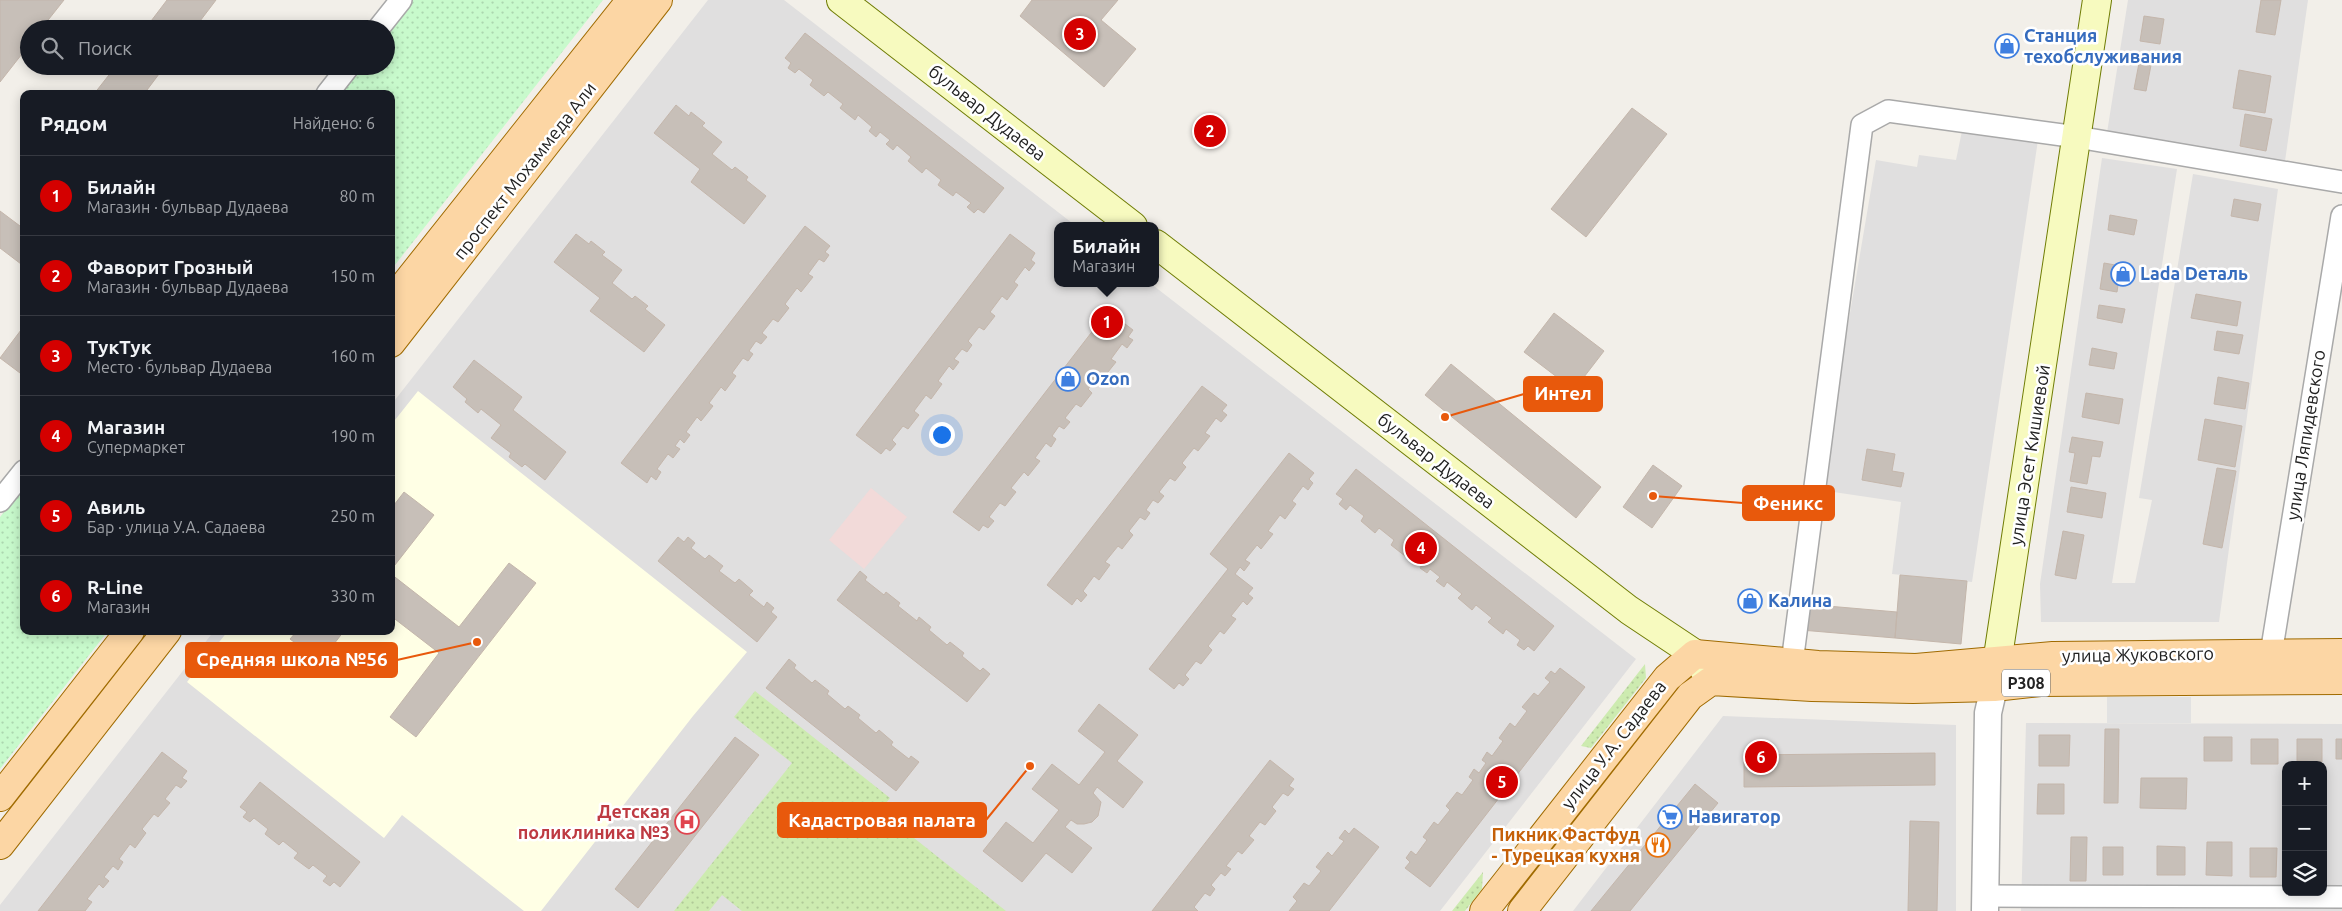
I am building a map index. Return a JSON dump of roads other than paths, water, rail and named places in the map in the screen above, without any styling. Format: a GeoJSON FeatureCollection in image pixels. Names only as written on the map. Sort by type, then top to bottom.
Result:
{"type":"FeatureCollection","features":[{"type":"Feature","properties":{"kind":"main road","name":"проспект Мохаммеда Али"},"geometry":{"type":"LineString","coordinates":[[395,297],[632,0]]}},
{"type":"Feature","properties":{"kind":"main road","name":"проспект Мохаммеда Али"},"geometry":{"type":"LineString","coordinates":[[395,338],[658,0]]}},
{"type":"Feature","properties":{"kind":"main road","name":"бульвар Дудаева"},"geometry":{"type":"LineString","coordinates":[[841,0],[1128,222]]}},
{"type":"Feature","properties":{"kind":"main road","name":"улица Эсет Кишиевой"},"geometry":{"type":"LineString","coordinates":[[1994,687],[2097,0]]}},
{"type":"Feature","properties":{"kind":"main road","name":"бульвар Дудаева"},"geometry":{"type":"LineString","coordinates":[[1159,246],[1621,604],[1694,654],[1711,681]]}},
{"type":"Feature","properties":{"kind":"main road"},"geometry":{"type":"LineString","coordinates":[[0,797],[127,635]]}},
{"type":"Feature","properties":{"kind":"main road"},"geometry":{"type":"LineString","coordinates":[[0,844],[163,635]]}},
{"type":"Feature","properties":{"kind":"main road","name":"улица Жуковского"},"geometry":{"type":"LineString","coordinates":[[1694,654],[1792,662],[1916,668],[2053,656],[2342,653]]}},
{"type":"Feature","properties":{"kind":"main road","name":"улица У.А. Садаева"},"geometry":{"type":"LineString","coordinates":[[1484,911],[1667,678],[1694,654]]}},
{"type":"Feature","properties":{"kind":"main road","name":"P308"},"geometry":{"type":"LineString","coordinates":[[1711,681],[1840,688],[1912,689],[1994,687],[2040,682],[2342,680]]}},
{"type":"Feature","properties":{"kind":"main road","name":"улица У.А. Садаева"},"geometry":{"type":"LineString","coordinates":[[1522,911],[1690,696],[1711,681]]}},
{"type":"Feature","properties":{"kind":"street"},"geometry":{"type":"LineString","coordinates":[[385,20],[401,0]]}},
{"type":"Feature","properties":{"kind":"street"},"geometry":{"type":"LineString","coordinates":[[330,90],[342,75]]}},
{"type":"Feature","properties":{"kind":"street"},"geometry":{"type":"LineString","coordinates":[[1792,662],[1862,125],[1888,110],[2077,137],[2342,182]]}},
{"type":"Feature","properties":{"kind":"street","name":"улица Ляпидевского"},"geometry":{"type":"LineString","coordinates":[[2271,654],[2342,216]]}},
{"type":"Feature","properties":{"kind":"street"},"geometry":{"type":"LineString","coordinates":[[0,501],[20,476]]}},
{"type":"Feature","properties":{"kind":"street","name":"улица Эсет Кишиевой"},"geometry":{"type":"LineString","coordinates":[[1985,904],[1988,713],[1994,687]]}},
{"type":"Feature","properties":{"kind":"street"},"geometry":{"type":"LineString","coordinates":[[1985,904],[2342,897]]}},
{"type":"Feature","properties":{"kind":"place","name":"ТукТук"},"geometry":{"type":"Point","coordinates":[1080,34]}},
{"type":"Feature","properties":{"kind":"place","name":"Станция техобслуживания"},"geometry":{"type":"Point","coordinates":[2007,46]}},
{"type":"Feature","properties":{"kind":"place","name":"Фаворит Грозный"},"geometry":{"type":"Point","coordinates":[1210,131]}},
{"type":"Feature","properties":{"kind":"place","name":"Lada Dеталь"},"geometry":{"type":"Point","coordinates":[2123,274]}},
{"type":"Feature","properties":{"kind":"place","name":"Билайн"},"geometry":{"type":"Point","coordinates":[1107,322]}},
{"type":"Feature","properties":{"kind":"place","name":"Ozon"},"geometry":{"type":"Point","coordinates":[1068,379]}},
{"type":"Feature","properties":{"kind":"place","name":"Интел"},"geometry":{"type":"Point","coordinates":[1445,417]}},
{"type":"Feature","properties":{"kind":"place","name":"Феникс"},"geometry":{"type":"Point","coordinates":[1653,496]}},
{"type":"Feature","properties":{"kind":"place","name":"Магазин"},"geometry":{"type":"Point","coordinates":[1421,548]}},
{"type":"Feature","properties":{"kind":"place","name":"Калина"},"geometry":{"type":"Point","coordinates":[1750,601]}},
{"type":"Feature","properties":{"kind":"place","name":"Средняя школа №56"},"geometry":{"type":"Point","coordinates":[477,642]}},
{"type":"Feature","properties":{"kind":"place","name":"R-Line"},"geometry":{"type":"Point","coordinates":[1761,757]}},
{"type":"Feature","properties":{"kind":"place","name":"Кадастровая палата"},"geometry":{"type":"Point","coordinates":[1030,766]}},
{"type":"Feature","properties":{"kind":"place","name":"Авиль"},"geometry":{"type":"Point","coordinates":[1502,782]}},
{"type":"Feature","properties":{"kind":"place","name":"Навигатор"},"geometry":{"type":"Point","coordinates":[1670,817]}},
{"type":"Feature","properties":{"kind":"place","name":"Детская поликлиника №3"},"geometry":{"type":"Point","coordinates":[687,822]}},
{"type":"Feature","properties":{"kind":"place","name":"Пикник Фастфуд - Турецкая кухня"},"geometry":{"type":"Point","coordinates":[1658,845]}}]}
